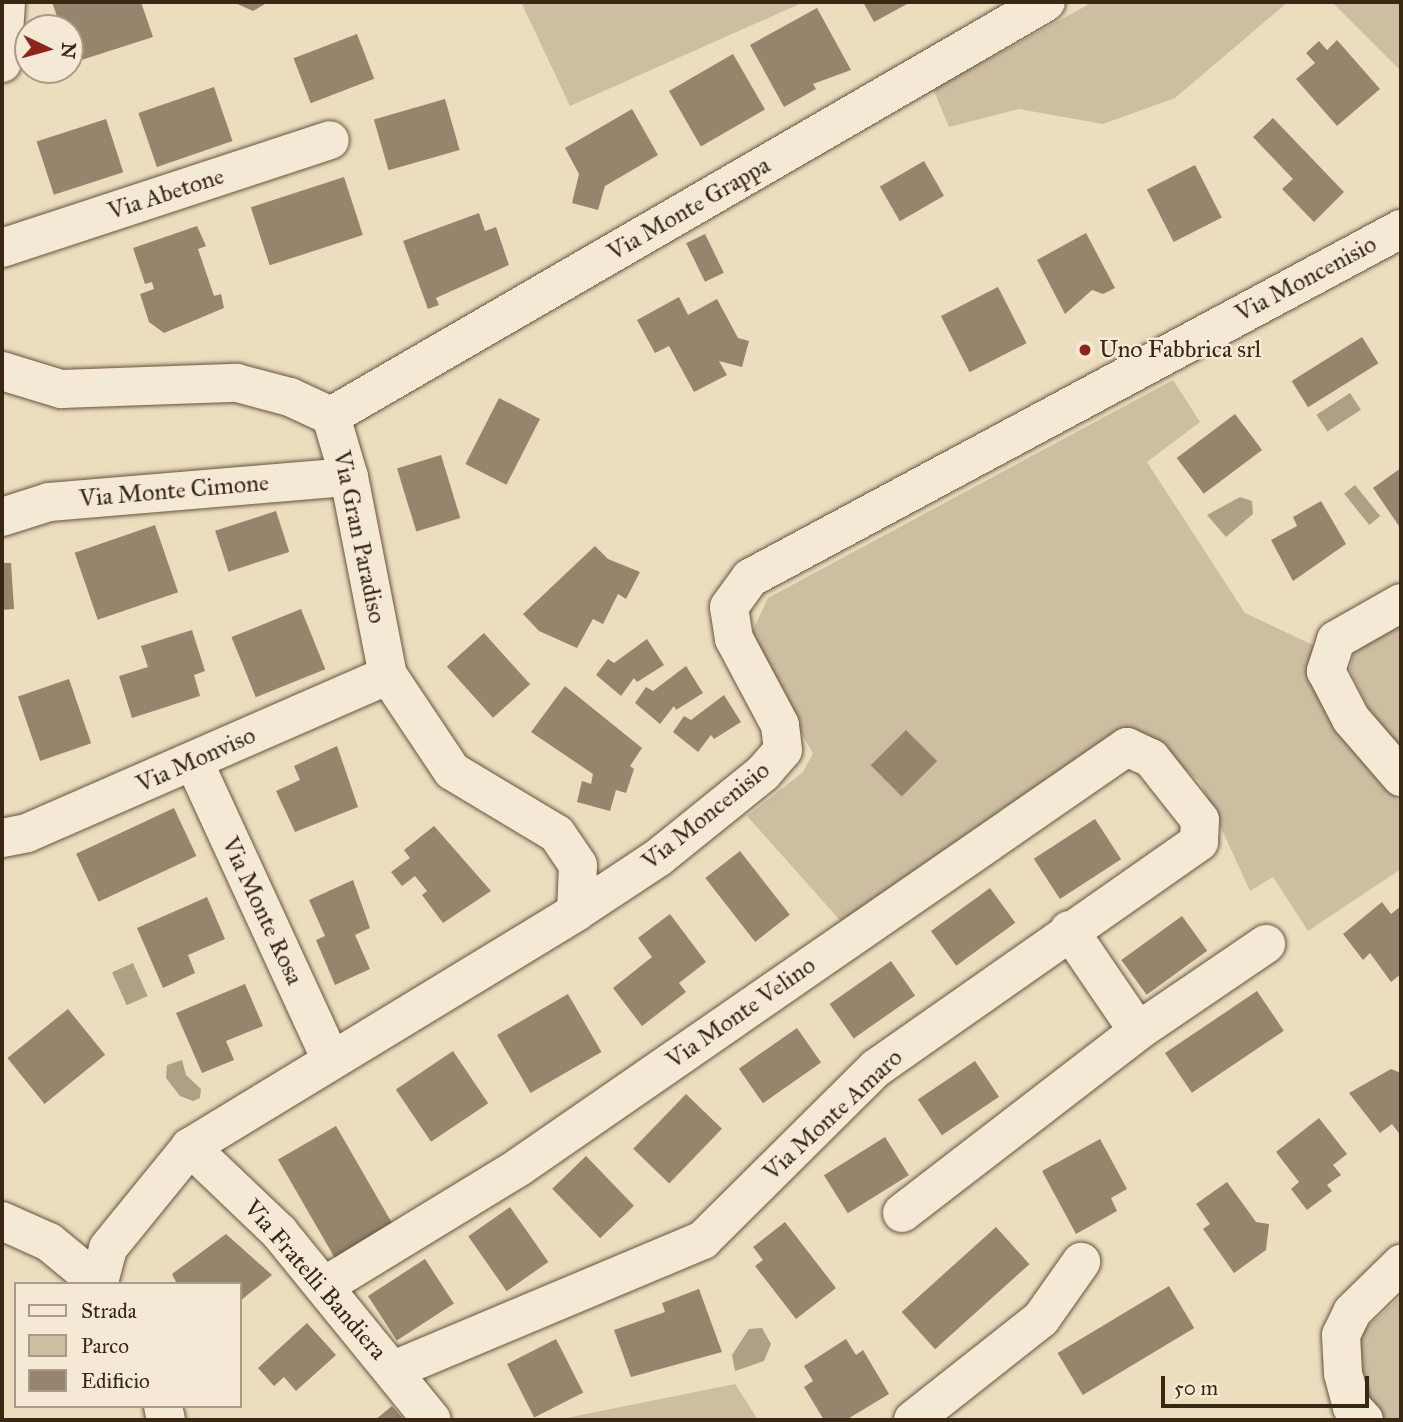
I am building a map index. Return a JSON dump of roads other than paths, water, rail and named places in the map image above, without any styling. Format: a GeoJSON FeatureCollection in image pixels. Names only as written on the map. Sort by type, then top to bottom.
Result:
{"type":"FeatureCollection","features":[{"type":"Feature","properties":{"kind":"street"},"geometry":{"type":"LineString","coordinates":[[2,63],[6,2]]}},
{"type":"Feature","properties":{"kind":"street","name":"Via Monte Grappa"},"geometry":{"type":"LineString","coordinates":[[331,416],[1046,2]]}},
{"type":"Feature","properties":{"kind":"street","name":"Via Abetone"},"geometry":{"type":"LineString","coordinates":[[2,248],[330,140]]}},
{"type":"Feature","properties":{"kind":"street","name":"Via Moncenisio"},"geometry":{"type":"LineString","coordinates":[[100,1282],[108,1248],[190,1147],[576,912],[659,857],[763,774],[783,750],[780,724],[734,639],[729,607],[750,578],[1401,229]]}},
{"type":"Feature","properties":{"kind":"street","name":"Via Gran Paradiso"},"geometry":{"type":"LineString","coordinates":[[2,371],[61,389],[237,383],[290,397],[331,416],[349,477],[388,675],[452,771],[557,834],[578,865],[576,912]]}},
{"type":"Feature","properties":{"kind":"street","name":"Via Monte Cimone"},"geometry":{"type":"LineString","coordinates":[[2,517],[49,502],[349,477]]}},
{"type":"Feature","properties":{"kind":"street"},"geometry":{"type":"LineString","coordinates":[[1401,603],[1336,640],[1326,671],[1351,719],[1401,777]]}},
{"type":"Feature","properties":{"kind":"street","name":"Via Monviso"},"geometry":{"type":"LineString","coordinates":[[2,838],[27,833],[388,675]]}},
{"type":"Feature","properties":{"kind":"street","name":"Via Monte Velino"},"geometry":{"type":"LineString","coordinates":[[326,1285],[519,1167],[1127,747],[1152,758]]}},
{"type":"Feature","properties":{"kind":"street","name":"Via Monte Amaro"},"geometry":{"type":"LineString","coordinates":[[393,1370],[703,1240],[876,1068],[1069,930],[1199,842],[1200,820],[1152,758]]}},
{"type":"Feature","properties":{"kind":"street","name":"Via Monte Rosa"},"geometry":{"type":"LineString","coordinates":[[194,762],[331,1060]]}},
{"type":"Feature","properties":{"kind":"street"},"geometry":{"type":"LineString","coordinates":[[1069,930],[1138,1031]]}},
{"type":"Feature","properties":{"kind":"street"},"geometry":{"type":"LineString","coordinates":[[902,1213],[1138,1031],[1266,944]]}},
{"type":"Feature","properties":{"kind":"street","name":"Via Fratelli Bandiera"},"geometry":{"type":"LineString","coordinates":[[190,1147],[326,1285],[432,1420]]}},
{"type":"Feature","properties":{"kind":"street"},"geometry":{"type":"LineString","coordinates":[[2,1221],[49,1242],[99,1282]]}},
{"type":"Feature","properties":{"kind":"street"},"geometry":{"type":"LineString","coordinates":[[913,1420],[1041,1319],[1081,1262]]}},
{"type":"Feature","properties":{"kind":"street"},"geometry":{"type":"LineString","coordinates":[[1364,1420],[1352,1407],[1343,1373],[1341,1335],[1352,1312],[1401,1264]]}},
{"type":"Feature","properties":{"kind":"place","name":"Uno Fabbrica srl"},"geometry":{"type":"Point","coordinates":[1085,350]}}]}
